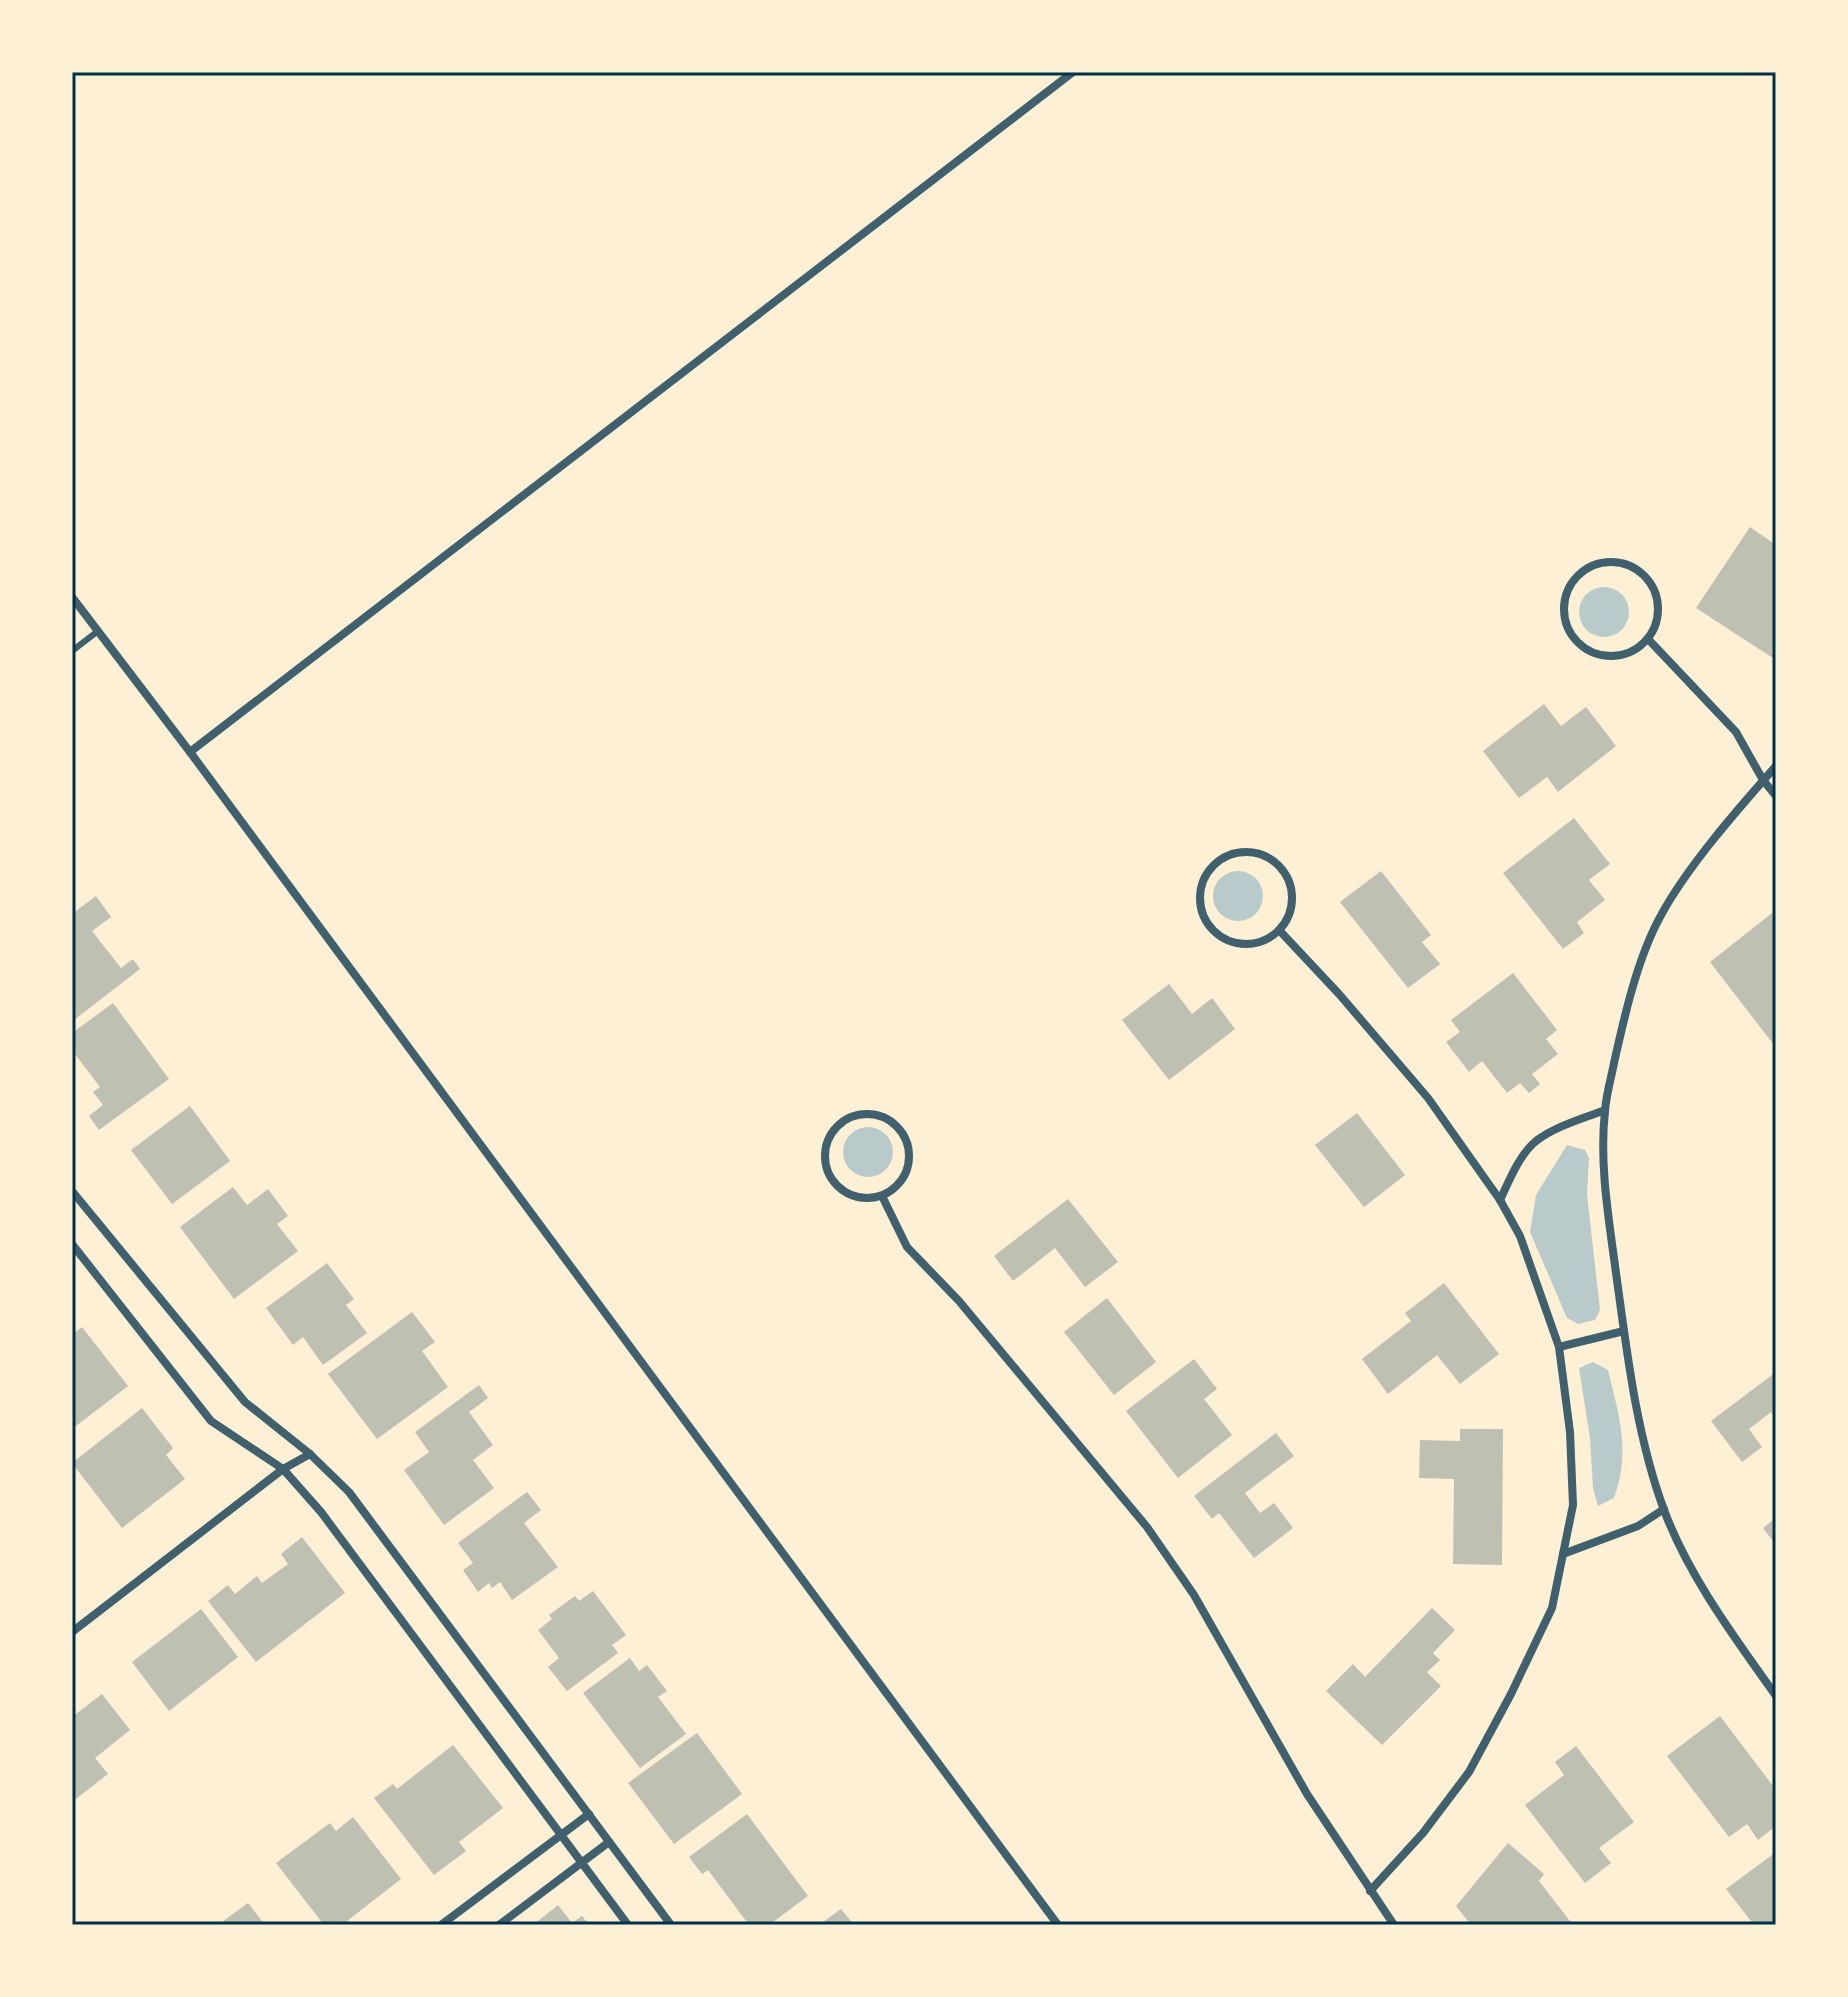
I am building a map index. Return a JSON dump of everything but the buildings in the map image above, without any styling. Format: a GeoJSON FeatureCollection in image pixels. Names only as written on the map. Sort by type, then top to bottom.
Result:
{"type":"FeatureCollection","features":[{"type":"Feature","properties":{"kind":"street"},"geometry":{"type":"LineString","coordinates":[[190,752],[1073,72]]}},
{"type":"Feature","properties":{"kind":"street"},"geometry":{"type":"LineString","coordinates":[[1609,562],[1639,570],[1650,581],[1659,611],[1656,626],[1648,639],[1636,650],[1606,657],[1577,643],[1568,630],[1564,615],[1564,599],[1570,585],[1594,565],[1609,562]]}},
{"type":"Feature","properties":{"kind":"street"},"geometry":{"type":"LineString","coordinates":[[72,597],[1058,1925]]}},
{"type":"Feature","properties":{"kind":"street"},"geometry":{"type":"LineString","coordinates":[[1648,639],[1736,732],[1763,780],[1776,796]]}},
{"type":"Feature","properties":{"kind":"street"},"geometry":{"type":"LineString","coordinates":[[1776,766],[1685,878],[1658,920],[1630,994],[1605,1110],[1607,1204],[1624,1331],[1639,1423],[1664,1509],[1688,1561],[1776,1696]]}},
{"type":"Feature","properties":{"kind":"street"},"geometry":{"type":"LineString","coordinates":[[1248,852],[1263,855],[1276,863],[1291,888],[1292,903],[1288,918],[1279,930],[1267,939],[1252,944],[1237,944],[1222,938],[1210,928],[1199,900],[1201,884],[1219,860],[1234,853],[1248,852]]}},
{"type":"Feature","properties":{"kind":"street"},"geometry":{"type":"LineString","coordinates":[[1279,930],[1339,994],[1428,1098],[1500,1200],[1520,1236],[1559,1347],[1570,1432],[1573,1505],[1552,1608],[1469,1772],[1423,1833],[1370,1891]]}},
{"type":"Feature","properties":{"kind":"street"},"geometry":{"type":"LineString","coordinates":[[1500,1200],[1518,1165],[1534,1143],[1556,1129],[1605,1110]]}},
{"type":"Feature","properties":{"kind":"street"},"geometry":{"type":"LineString","coordinates":[[864,1114],[890,1120],[907,1141],[908,1167],[902,1180],[882,1196],[853,1196],[840,1189],[825,1165],[829,1137],[838,1125],[849,1118],[864,1114]]}},
{"type":"Feature","properties":{"kind":"street"},"geometry":{"type":"LineString","coordinates":[[72,1191],[245,1402],[310,1454],[349,1492],[671,1925]]}},
{"type":"Feature","properties":{"kind":"street"},"geometry":{"type":"LineString","coordinates":[[882,1196],[907,1247],[959,1301],[1147,1527],[1194,1595],[1307,1794],[1394,1925]]}},
{"type":"Feature","properties":{"kind":"street"},"geometry":{"type":"LineString","coordinates":[[72,1244],[211,1421],[283,1469],[321,1512],[628,1925]]}},
{"type":"Feature","properties":{"kind":"street"},"geometry":{"type":"LineString","coordinates":[[1559,1347],[1624,1331]]}},
{"type":"Feature","properties":{"kind":"street"},"geometry":{"type":"LineString","coordinates":[[72,1632],[283,1469],[310,1454]]}},
{"type":"Feature","properties":{"kind":"street"},"geometry":{"type":"LineString","coordinates":[[1563,1554],[1638,1526],[1664,1509]]}},
{"type":"Feature","properties":{"kind":"street"},"geometry":{"type":"LineString","coordinates":[[441,1925],[589,1814]]}},
{"type":"Feature","properties":{"kind":"street"},"geometry":{"type":"LineString","coordinates":[[499,1925],[609,1842]]}},
{"type":"Feature","properties":{"kind":"lane"},"geometry":{"type":"LineString","coordinates":[[72,651],[98,631]]}},
{"type":"Feature","properties":{"kind":"shaded area"},"geometry":{"type":"Polygon","coordinates":[[[1604,587],[1622,594],[1629,612],[1622,630],[1604,637],[1586,630],[1579,612],[1586,594],[1604,587]]]}},
{"type":"Feature","properties":{"kind":"shaded area"},"geometry":{"type":"Polygon","coordinates":[[[1238,871],[1256,878],[1263,896],[1256,914],[1238,921],[1220,914],[1213,896],[1220,878],[1238,871]]]}},
{"type":"Feature","properties":{"kind":"shaded area"},"geometry":{"type":"Polygon","coordinates":[[[868,1127],[886,1134],[893,1152],[886,1170],[868,1177],[850,1170],[843,1152],[850,1134],[868,1127]]]}},
{"type":"Feature","properties":{"kind":"shaded area"},"geometry":{"type":"Polygon","coordinates":[[[1567,1145],[1585,1150],[1589,1158],[1587,1194],[1600,1310],[1595,1320],[1578,1324],[1567,1318],[1530,1232],[1536,1195],[1567,1145]]]}},
{"type":"Feature","properties":{"kind":"shaded area"},"geometry":{"type":"Polygon","coordinates":[[[1593,1362],[1608,1370],[1622,1434],[1622,1465],[1614,1498],[1598,1506],[1593,1488],[1590,1438],[1579,1368],[1593,1362]]]}}]}
